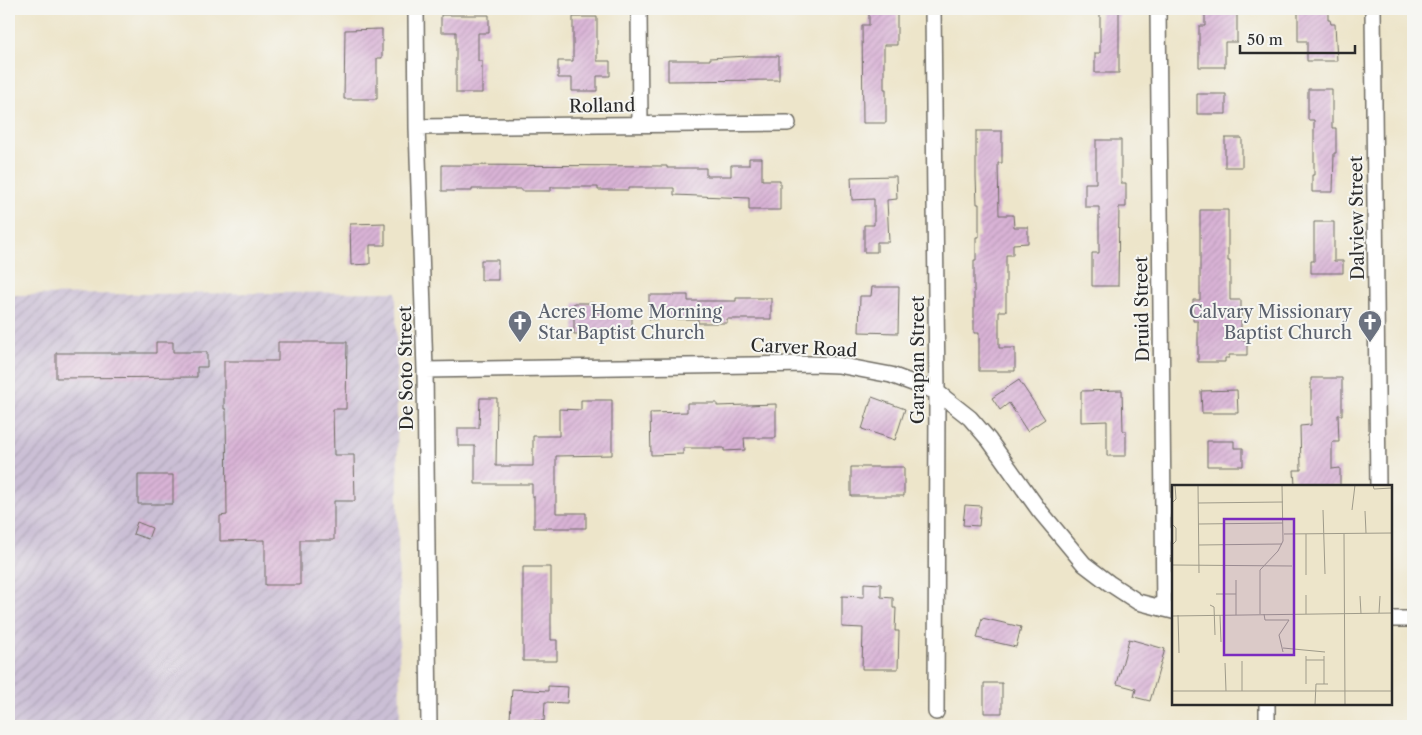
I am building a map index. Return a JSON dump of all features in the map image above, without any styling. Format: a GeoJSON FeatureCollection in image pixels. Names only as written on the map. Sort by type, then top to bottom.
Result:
{"type":"FeatureCollection","features":[{"type":"Feature","properties":{"kind":"street","name":"De Soto Street"},"geometry":{"type":"LineString","coordinates":[[416,9],[417,127],[426,370],[429,726]]}},
{"type":"Feature","properties":{"kind":"street"},"geometry":{"type":"LineString","coordinates":[[639,9],[640,124]]}},
{"type":"Feature","properties":{"kind":"street","name":"Garapan Street"},"geometry":{"type":"LineString","coordinates":[[933,9],[937,392],[936,712]]}},
{"type":"Feature","properties":{"kind":"street","name":"Druid Street"},"geometry":{"type":"LineString","coordinates":[[1158,9],[1169,610]]}},
{"type":"Feature","properties":{"kind":"street","name":"Dalview Street"},"geometry":{"type":"LineString","coordinates":[[1374,9],[1378,485]]}},
{"type":"Feature","properties":{"kind":"street","name":"Rolland"},"geometry":{"type":"LineString","coordinates":[[417,127],[788,123]]}},
{"type":"Feature","properties":{"kind":"street","name":"Carver Road"},"geometry":{"type":"LineString","coordinates":[[426,370],[811,364],[838,366],[891,375],[937,392],[970,418],[1084,564],[1138,602],[1169,610]]}},
{"type":"Feature","properties":{"kind":"street"},"geometry":{"type":"LineString","coordinates":[[1392,619],[1413,619]]}},
{"type":"Feature","properties":{"kind":"street"},"geometry":{"type":"LineString","coordinates":[[1267,705],[1267,726]]}},
{"type":"Feature","properties":{"kind":"shaded area"},"geometry":{"type":"Polygon","coordinates":[[[396,292],[400,726],[9,726],[9,295],[396,292]]]}},
{"type":"Feature","properties":{"kind":"building"},"geometry":{"type":"Polygon","coordinates":[[[869,9],[897,9],[897,45],[884,45],[886,123],[863,123],[862,25],[869,25],[869,9]]]}},
{"type":"Feature","properties":{"kind":"building"},"geometry":{"type":"Polygon","coordinates":[[[1100,9],[1119,9],[1119,73],[1095,73],[1095,53],[1100,53],[1100,9]]]}},
{"type":"Feature","properties":{"kind":"building"},"geometry":{"type":"Polygon","coordinates":[[[1205,9],[1237,9],[1237,42],[1225,42],[1225,67],[1199,67],[1199,26],[1205,26],[1205,9]]]}},
{"type":"Feature","properties":{"kind":"building"},"geometry":{"type":"Polygon","coordinates":[[[1298,9],[1328,9],[1328,20],[1330,20],[1331,24],[1335,24],[1337,61],[1307,61],[1307,41],[1298,41],[1298,9]]]}},
{"type":"Feature","properties":{"kind":"building"},"geometry":{"type":"Polygon","coordinates":[[[441,15],[489,15],[489,33],[478,33],[478,61],[482,61],[482,93],[456,93],[456,32],[441,32],[441,15]]]}},
{"type":"Feature","properties":{"kind":"building"},"geometry":{"type":"Polygon","coordinates":[[[573,17],[597,17],[597,61],[610,61],[610,76],[597,76],[597,91],[572,91],[572,78],[558,78],[558,61],[573,61],[573,17]]]}},
{"type":"Feature","properties":{"kind":"building"},"geometry":{"type":"Polygon","coordinates":[[[382,29],[382,58],[377,58],[377,99],[344,99],[345,30],[382,29]]]}},
{"type":"Feature","properties":{"kind":"building"},"geometry":{"type":"Polygon","coordinates":[[[779,56],[779,80],[668,81],[668,60],[710,60],[710,58],[779,56]]]}},
{"type":"Feature","properties":{"kind":"building"},"geometry":{"type":"Polygon","coordinates":[[[1308,89],[1332,89],[1332,128],[1336,128],[1333,192],[1312,192],[1312,175],[1314,175],[1314,120],[1308,120],[1308,89]]]}},
{"type":"Feature","properties":{"kind":"building"},"geometry":{"type":"Polygon","coordinates":[[[1197,94],[1226,94],[1226,114],[1197,114],[1197,94]]]}},
{"type":"Feature","properties":{"kind":"building"},"geometry":{"type":"Polygon","coordinates":[[[976,131],[1002,131],[1002,163],[998,163],[999,215],[1013,215],[1014,227],[1028,227],[1028,243],[1013,244],[1013,255],[1006,255],[1006,311],[999,311],[999,348],[1015,348],[1015,371],[979,371],[979,333],[974,333],[974,260],[976,260],[976,237],[979,237],[976,131]]]}},
{"type":"Feature","properties":{"kind":"building"},"geometry":{"type":"Polygon","coordinates":[[[1225,138],[1242,138],[1242,167],[1225,167],[1225,138]]]}},
{"type":"Feature","properties":{"kind":"building"},"geometry":{"type":"Polygon","coordinates":[[[1096,140],[1121,140],[1121,183],[1126,183],[1126,207],[1119,207],[1118,286],[1092,286],[1092,253],[1099,253],[1099,207],[1085,207],[1085,183],[1096,183],[1096,140]]]}},
{"type":"Feature","properties":{"kind":"building"},"geometry":{"type":"Polygon","coordinates":[[[749,158],[762,158],[762,180],[780,180],[780,210],[749,210],[749,198],[674,195],[674,188],[598,190],[598,187],[551,187],[551,191],[472,189],[472,191],[442,191],[442,165],[667,166],[667,168],[706,168],[706,176],[731,176],[731,165],[749,165],[749,158]]]}},
{"type":"Feature","properties":{"kind":"building"},"geometry":{"type":"Polygon","coordinates":[[[896,176],[897,199],[887,200],[889,242],[877,242],[877,252],[864,252],[864,225],[874,225],[874,199],[852,200],[851,177],[896,176]]]}},
{"type":"Feature","properties":{"kind":"building"},"geometry":{"type":"Polygon","coordinates":[[[1200,210],[1228,210],[1230,300],[1241,300],[1241,340],[1247,340],[1247,355],[1229,355],[1229,358],[1225,358],[1225,362],[1198,362],[1198,321],[1193,321],[1193,300],[1200,300],[1200,210]]]}},
{"type":"Feature","properties":{"kind":"building"},"geometry":{"type":"Polygon","coordinates":[[[1314,222],[1334,222],[1334,261],[1343,261],[1343,273],[1311,273],[1311,261],[1314,261],[1314,222]]]}},
{"type":"Feature","properties":{"kind":"building"},"geometry":{"type":"Polygon","coordinates":[[[385,223],[385,245],[370,245],[370,264],[351,265],[350,224],[385,223]]]}},
{"type":"Feature","properties":{"kind":"building"},"geometry":{"type":"Polygon","coordinates":[[[481,260],[498,260],[498,280],[481,280],[481,260]]]}},
{"type":"Feature","properties":{"kind":"building"},"geometry":{"type":"Polygon","coordinates":[[[872,287],[899,287],[898,333],[859,332],[860,296],[871,296],[872,287]]]}},
{"type":"Feature","properties":{"kind":"building"},"geometry":{"type":"Polygon","coordinates":[[[649,295],[688,295],[688,301],[736,301],[736,298],[771,298],[771,319],[727,319],[727,323],[698,323],[698,319],[649,319],[649,295]]]}},
{"type":"Feature","properties":{"kind":"building"},"geometry":{"type":"Polygon","coordinates":[[[574,303],[593,303],[593,312],[632,312],[632,334],[574,334],[574,303]]]}},
{"type":"Feature","properties":{"kind":"building"},"geometry":{"type":"Polygon","coordinates":[[[156,342],[173,342],[173,352],[207,352],[207,367],[197,367],[197,377],[56,378],[56,353],[156,353],[156,342]]]}},
{"type":"Feature","properties":{"kind":"building"},"geometry":{"type":"Polygon","coordinates":[[[278,342],[347,342],[346,409],[333,409],[334,455],[354,455],[355,501],[334,501],[334,540],[300,540],[300,585],[265,585],[265,540],[220,541],[220,516],[227,515],[224,361],[278,361],[278,342]]]}},
{"type":"Feature","properties":{"kind":"building"},"geometry":{"type":"Polygon","coordinates":[[[1311,378],[1342,378],[1342,415],[1338,415],[1339,442],[1332,442],[1332,469],[1340,468],[1340,485],[1295,485],[1294,470],[1301,470],[1300,426],[1311,425],[1311,378]]]}},
{"type":"Feature","properties":{"kind":"building"},"geometry":{"type":"Polygon","coordinates":[[[1019,380],[1045,419],[1027,431],[1009,403],[1000,410],[992,398],[1019,380]]]}},
{"type":"Feature","properties":{"kind":"building"},"geometry":{"type":"Polygon","coordinates":[[[1122,390],[1123,431],[1126,431],[1126,456],[1107,456],[1107,421],[1081,422],[1081,391],[1122,390]]]}},
{"type":"Feature","properties":{"kind":"building"},"geometry":{"type":"Polygon","coordinates":[[[1237,390],[1238,413],[1202,413],[1201,391],[1237,390]]]}},
{"type":"Feature","properties":{"kind":"building"},"geometry":{"type":"Polygon","coordinates":[[[872,397],[905,409],[895,440],[862,429],[872,397]]]}},
{"type":"Feature","properties":{"kind":"building"},"geometry":{"type":"Polygon","coordinates":[[[480,398],[497,398],[496,466],[533,466],[533,436],[559,436],[559,409],[581,410],[581,400],[612,400],[612,455],[556,456],[556,513],[586,513],[586,528],[534,528],[532,484],[475,484],[475,446],[458,446],[458,428],[479,428],[480,398]]]}},
{"type":"Feature","properties":{"kind":"building"},"geometry":{"type":"Polygon","coordinates":[[[687,403],[717,403],[717,406],[776,404],[776,438],[744,438],[745,450],[724,451],[724,448],[683,448],[683,454],[651,455],[650,413],[687,412],[687,403]]]}},
{"type":"Feature","properties":{"kind":"building"},"geometry":{"type":"Polygon","coordinates":[[[1207,441],[1234,441],[1234,448],[1243,448],[1243,466],[1207,466],[1207,441]]]}},
{"type":"Feature","properties":{"kind":"building"},"geometry":{"type":"Polygon","coordinates":[[[851,467],[904,467],[904,496],[851,496],[851,467]]]}},
{"type":"Feature","properties":{"kind":"building"},"geometry":{"type":"Polygon","coordinates":[[[138,475],[173,475],[173,504],[138,504],[138,475]]]}},
{"type":"Feature","properties":{"kind":"building"},"geometry":{"type":"Polygon","coordinates":[[[965,505],[981,506],[979,526],[963,525],[965,505]]]}},
{"type":"Feature","properties":{"kind":"building"},"geometry":{"type":"Polygon","coordinates":[[[137,522],[152,528],[148,539],[133,534],[137,522]]]}},
{"type":"Feature","properties":{"kind":"building"},"geometry":{"type":"Polygon","coordinates":[[[523,567],[551,567],[551,640],[557,640],[557,661],[523,661],[523,567]]]}},
{"type":"Feature","properties":{"kind":"building"},"geometry":{"type":"Polygon","coordinates":[[[864,583],[881,584],[881,597],[893,598],[893,608],[896,608],[895,631],[899,631],[898,669],[862,669],[863,628],[842,627],[842,596],[864,597],[864,583]]]}},
{"type":"Feature","properties":{"kind":"building"},"geometry":{"type":"Polygon","coordinates":[[[982,618],[1021,627],[1016,647],[977,638],[982,618]]]}},
{"type":"Feature","properties":{"kind":"building"},"geometry":{"type":"Polygon","coordinates":[[[1129,639],[1165,649],[1150,701],[1134,697],[1136,689],[1117,684],[1129,639]]]}},
{"type":"Feature","properties":{"kind":"building"},"geometry":{"type":"Polygon","coordinates":[[[984,683],[1002,683],[1002,713],[984,713],[984,683]]]}},
{"type":"Feature","properties":{"kind":"building"},"geometry":{"type":"Polygon","coordinates":[[[548,686],[568,687],[567,703],[545,702],[544,721],[510,719],[512,689],[548,691],[548,686]]]}},
{"type":"Feature","properties":{"kind":"place","name":"Acres Home Morning Star Baptist Church"},"geometry":{"type":"Point","coordinates":[520,343]}},
{"type":"Feature","properties":{"kind":"place","name":"Calvary Missionary Baptist Church"},"geometry":{"type":"Point","coordinates":[1370,343]}}]}
